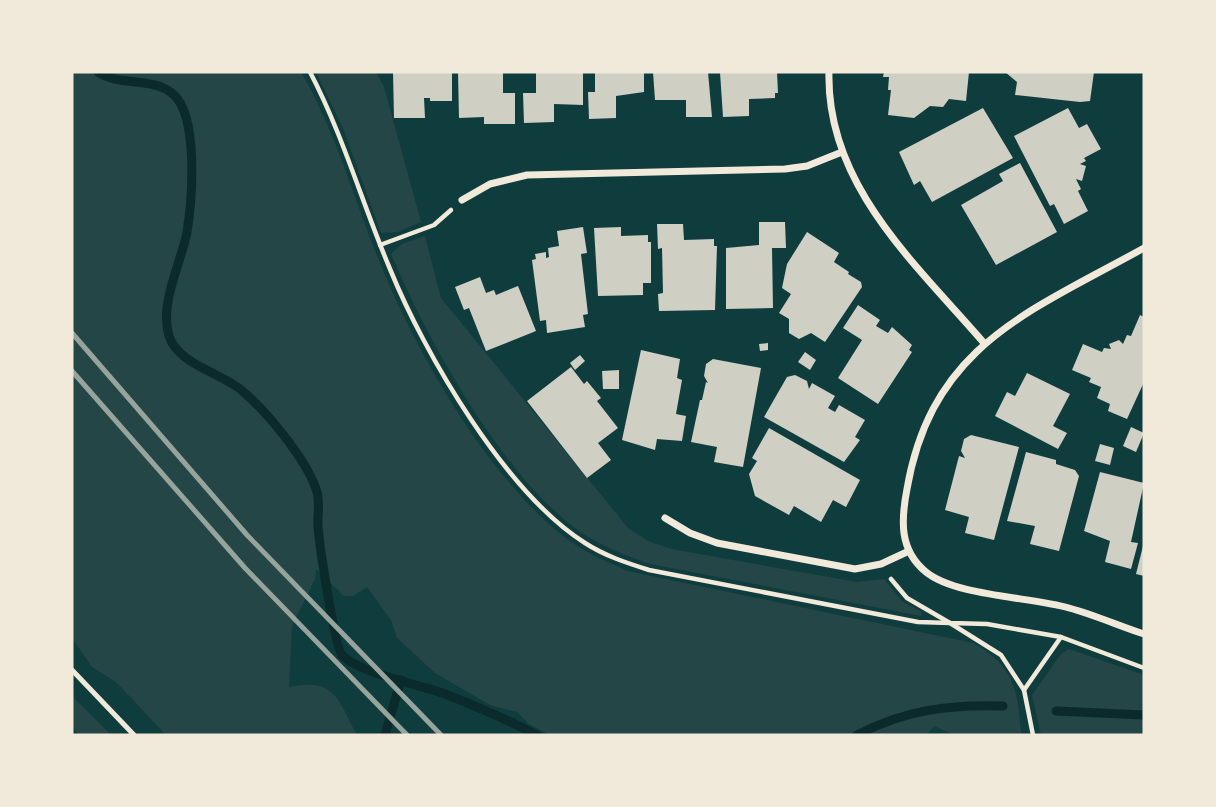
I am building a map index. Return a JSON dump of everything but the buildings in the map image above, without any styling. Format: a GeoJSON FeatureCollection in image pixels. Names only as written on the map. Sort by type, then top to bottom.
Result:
{"type":"FeatureCollection","features":[{"type":"Feature","properties":{"kind":"street"},"geometry":{"type":"LineString","coordinates":[[829,72],[831,105],[842,152],[870,209],[985,343]]}},
{"type":"Feature","properties":{"kind":"street"},"geometry":{"type":"LineString","coordinates":[[462,200],[490,184],[527,174],[785,169],[807,166],[842,152]]}},
{"type":"Feature","properties":{"kind":"street"},"geometry":{"type":"LineString","coordinates":[[1144,248],[1024,315],[985,343],[957,371],[940,395],[916,445],[902,519],[909,551],[926,572],[939,580],[1070,608],[1144,634]]}},
{"type":"Feature","properties":{"kind":"street"},"geometry":{"type":"LineString","coordinates":[[665,518],[690,533],[717,543],[855,569],[881,564],[909,551]]}},
{"type":"Feature","properties":{"kind":"lane"},"geometry":{"type":"LineString","coordinates":[[72,670],[134,735]]}},
{"type":"Feature","properties":{"kind":"path"},"geometry":{"type":"LineString","coordinates":[[310,72],[336,125],[380,245],[421,335],[475,425],[548,514],[585,543],[608,556],[649,570],[918,622],[987,624],[1061,637],[1144,668]]}},
{"type":"Feature","properties":{"kind":"path"},"geometry":{"type":"LineString","coordinates":[[380,245],[434,225],[462,200]]}},
{"type":"Feature","properties":{"kind":"path"},"geometry":{"type":"LineString","coordinates":[[881,564],[893,584],[907,598],[994,648],[1024,690],[1033,735]]}},
{"type":"Feature","properties":{"kind":"path"},"geometry":{"type":"LineString","coordinates":[[1024,690],[1061,637]]}},
{"type":"Feature","properties":{"kind":"shaded area"},"geometry":{"type":"Polygon","coordinates":[[[72,72],[301,72],[324,117],[378,258],[411,331],[455,408],[480,445],[534,510],[577,546],[628,571],[973,643],[998,661],[1012,681],[1021,735],[954,735],[934,726],[927,735],[550,735],[529,724],[517,712],[490,705],[435,673],[397,638],[391,620],[367,587],[353,596],[344,596],[316,569],[315,579],[292,626],[289,687],[317,685],[327,689],[340,702],[357,735],[166,735],[116,682],[92,667],[72,638],[72,72]]]}},
{"type":"Feature","properties":{"kind":"shaded area"},"geometry":{"type":"Polygon","coordinates":[[[316,72],[376,72],[384,87],[421,222],[398,232],[381,233],[343,128],[316,72]]]}},
{"type":"Feature","properties":{"kind":"shaded area"},"geometry":{"type":"Polygon","coordinates":[[[425,236],[441,298],[628,528],[648,541],[671,549],[857,582],[884,579],[902,601],[922,612],[921,616],[650,564],[622,554],[578,530],[550,506],[522,476],[495,441],[470,404],[425,325],[391,254],[402,244],[425,236]]]}},
{"type":"Feature","properties":{"kind":"shaded area"},"geometry":{"type":"Polygon","coordinates":[[[1069,649],[1144,675],[1144,735],[1041,735],[1032,695],[1061,654],[1069,649]]]}},
{"type":"Feature","properties":{"kind":"shaded area"},"geometry":{"type":"Polygon","coordinates":[[[72,696],[111,735],[80,735],[72,727],[72,696]]]}},
{"type":"Feature","properties":{"kind":"waterway"},"geometry":{"type":"LineString","coordinates":[[98,72],[107,77],[156,85],[173,94],[181,105],[190,139],[192,181],[187,232],[167,310],[169,336],[174,346],[190,361],[231,383],[250,398],[284,435],[311,477],[319,503],[318,526],[324,572],[335,634],[342,655],[362,667],[445,694],[537,735]]}},
{"type":"Feature","properties":{"kind":"waterway"},"geometry":{"type":"LineString","coordinates":[[385,735],[401,680]]}},
{"type":"Feature","properties":{"kind":"waterway"},"geometry":{"type":"LineString","coordinates":[[857,735],[875,726],[928,710],[1003,706]]}},
{"type":"Feature","properties":{"kind":"waterway"},"geometry":{"type":"LineString","coordinates":[[1056,711],[1144,715]]}},
{"type":"Feature","properties":{"kind":"railway"},"geometry":{"type":"LineString","coordinates":[[72,333],[247,535],[441,735]]}},
{"type":"Feature","properties":{"kind":"railway"},"geometry":{"type":"LineString","coordinates":[[72,371],[245,568],[407,735]]}}]}
